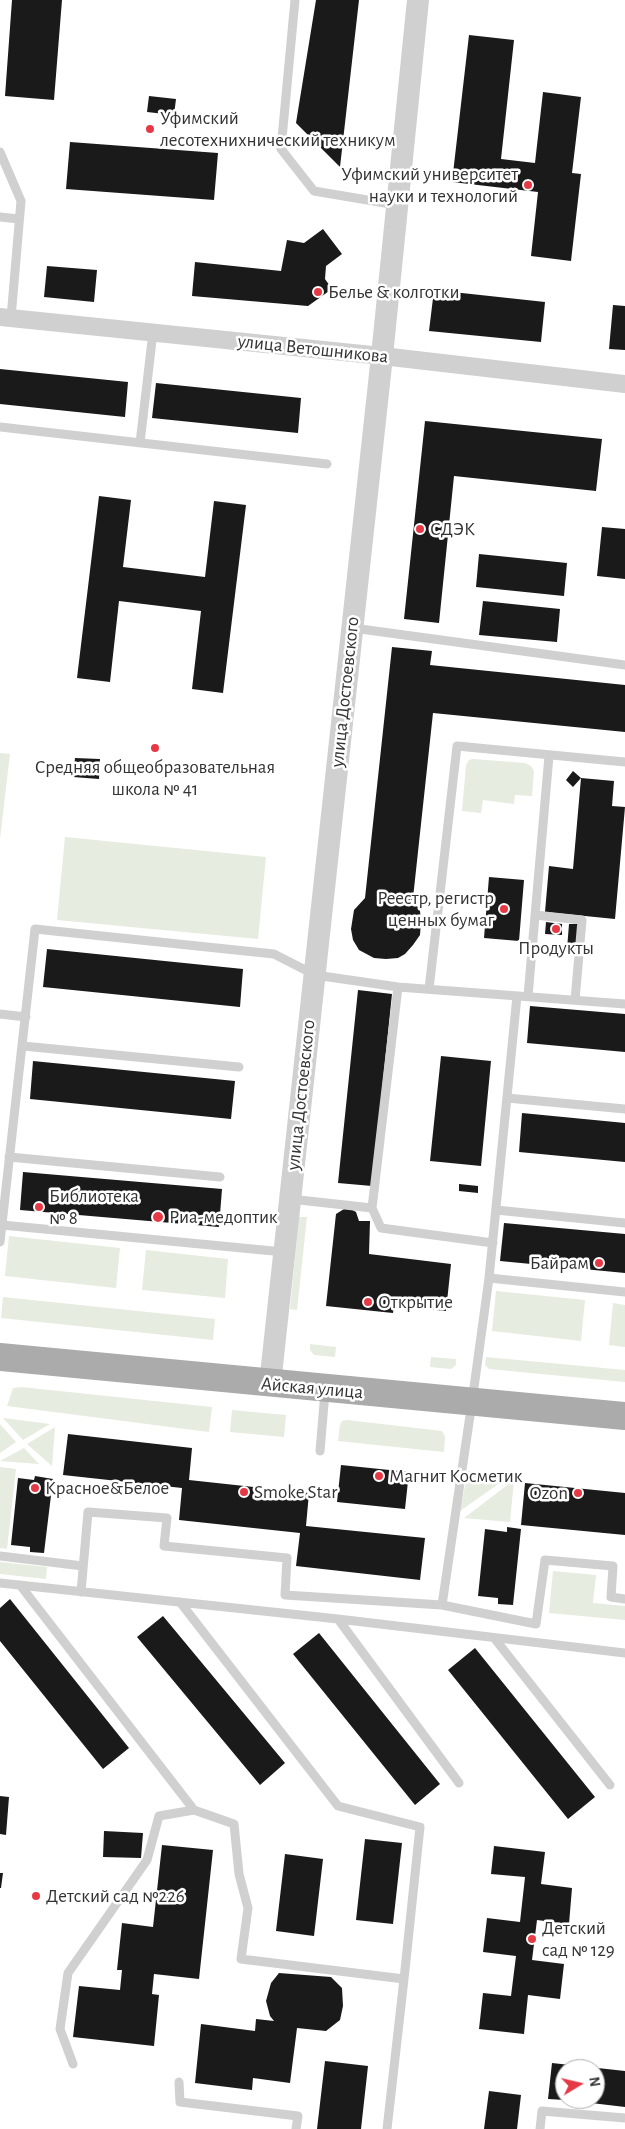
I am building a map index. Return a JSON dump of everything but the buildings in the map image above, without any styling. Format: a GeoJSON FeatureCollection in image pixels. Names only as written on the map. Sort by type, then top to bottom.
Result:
{"type":"FeatureCollection","features":[{"type":"Feature","properties":{"kind":"main road","name":"Айская улица"},"geometry":{"type":"LineString","coordinates":[[0,1361],[625,1416]]}},
{"type":"Feature","properties":{"kind":"street","name":"улица Достоевского"},"geometry":{"type":"LineString","coordinates":[[270,1384],[382,356],[418,0]]}},
{"type":"Feature","properties":{"kind":"street","name":"улица Ветошникова"},"geometry":{"type":"LineString","coordinates":[[5,317],[382,356],[625,384]]}},
{"type":"Feature","properties":{"kind":"lane"},"geometry":{"type":"LineString","coordinates":[[295,0],[281,149],[314,191],[397,205]]}},
{"type":"Feature","properties":{"kind":"lane"},"geometry":{"type":"LineString","coordinates":[[0,152],[21,201],[5,317]]}},
{"type":"Feature","properties":{"kind":"lane"},"geometry":{"type":"LineString","coordinates":[[0,217],[19,219]]}},
{"type":"Feature","properties":{"kind":"lane"},"geometry":{"type":"LineString","coordinates":[[140,443],[153,332]]}},
{"type":"Feature","properties":{"kind":"lane"},"geometry":{"type":"LineString","coordinates":[[0,427],[328,464]]}},
{"type":"Feature","properties":{"kind":"lane"},"geometry":{"type":"LineString","coordinates":[[352,628],[625,665]]}},
{"type":"Feature","properties":{"kind":"lane"},"geometry":{"type":"LineString","coordinates":[[429,989],[457,746],[625,762]]}},
{"type":"Feature","properties":{"kind":"lane"},"geometry":{"type":"LineString","coordinates":[[528,996],[549,756]]}},
{"type":"Feature","properties":{"kind":"lane"},"geometry":{"type":"LineString","coordinates":[[535,915],[582,920],[575,1000]]}},
{"type":"Feature","properties":{"kind":"lane"},"geometry":{"type":"LineString","coordinates":[[0,1242],[2,1205],[23,1046],[35,929],[274,954],[314,974],[398,987],[625,1004]]}},
{"type":"Feature","properties":{"kind":"lane"},"geometry":{"type":"LineString","coordinates":[[398,987],[372,1208],[381,1228],[493,1243]]}},
{"type":"Feature","properties":{"kind":"lane"},"geometry":{"type":"LineString","coordinates":[[442,1606],[489,1278],[516,996]]}},
{"type":"Feature","properties":{"kind":"lane"},"geometry":{"type":"LineString","coordinates":[[0,1014],[26,1017]]}},
{"type":"Feature","properties":{"kind":"lane"},"geometry":{"type":"LineString","coordinates":[[23,1046],[239,1067]]}},
{"type":"Feature","properties":{"kind":"lane"},"geometry":{"type":"LineString","coordinates":[[507,1098],[625,1109]]}},
{"type":"Feature","properties":{"kind":"lane"},"geometry":{"type":"LineString","coordinates":[[9,1157],[220,1178]]}},
{"type":"Feature","properties":{"kind":"lane"},"geometry":{"type":"LineString","coordinates":[[290,1199],[372,1208]]}},
{"type":"Feature","properties":{"kind":"lane"},"geometry":{"type":"LineString","coordinates":[[496,1210],[625,1223]]}},
{"type":"Feature","properties":{"kind":"lane"},"geometry":{"type":"LineString","coordinates":[[2,1225],[284,1252]]}},
{"type":"Feature","properties":{"kind":"lane"},"geometry":{"type":"LineString","coordinates":[[489,1278],[625,1292]]}},
{"type":"Feature","properties":{"kind":"lane"},"geometry":{"type":"LineString","coordinates":[[320,1451],[326,1389]]}},
{"type":"Feature","properties":{"kind":"lane"},"geometry":{"type":"LineString","coordinates":[[81,1592],[88,1512],[167,1518],[164,1546],[287,1558],[285,1595],[442,1606],[536,1624],[544,1560],[613,1566],[611,1597],[625,1599]]}},
{"type":"Feature","properties":{"kind":"lane"},"geometry":{"type":"LineString","coordinates":[[0,1556],[83,1566]]}},
{"type":"Feature","properties":{"kind":"lane"},"geometry":{"type":"LineString","coordinates":[[0,1583],[338,1619],[625,1653]]}},
{"type":"Feature","properties":{"kind":"lane"},"geometry":{"type":"LineString","coordinates":[[20,1585],[194,1810]]}},
{"type":"Feature","properties":{"kind":"lane"},"geometry":{"type":"LineString","coordinates":[[180,1602],[338,1806],[420,1827],[386,2129]]}},
{"type":"Feature","properties":{"kind":"lane"},"geometry":{"type":"LineString","coordinates":[[338,1619],[459,1783]]}},
{"type":"Feature","properties":{"kind":"lane"},"geometry":{"type":"LineString","coordinates":[[495,1639],[610,1785]]}},
{"type":"Feature","properties":{"kind":"lane"},"geometry":{"type":"LineString","coordinates":[[74,2064],[60,2028],[68,1972],[147,1860],[159,1816],[194,1810],[234,1824],[239,1874],[248,1908],[241,1959],[404,1979]]}},
{"type":"Feature","properties":{"kind":"lane"},"geometry":{"type":"LineString","coordinates":[[179,2082],[180,2102],[298,2116],[296,2129]]}},
{"type":"Feature","properties":{"kind":"lane"},"geometry":{"type":"LineString","coordinates":[[540,2129],[542,2111],[625,2118]]}},
{"type":"Feature","properties":{"kind":"shaded area"},"geometry":{"type":"Polygon","coordinates":[[[0,753],[10,754],[0,839],[0,753]]]}},
{"type":"Feature","properties":{"kind":"shaded area"},"geometry":{"type":"Polygon","coordinates":[[[469,760],[525,763],[531,766],[534,771],[532,796],[515,795],[514,804],[483,800],[481,813],[462,811],[466,765],[469,760]]]}},
{"type":"Feature","properties":{"kind":"shaded area"},"geometry":{"type":"Polygon","coordinates":[[[65,837],[266,857],[258,939],[57,920],[65,837]]]}},
{"type":"Feature","properties":{"kind":"shaded area"},"geometry":{"type":"Polygon","coordinates":[[[299,1217],[307,1217],[297,1310],[290,1309],[299,1217]]]}},
{"type":"Feature","properties":{"kind":"shaded area"},"geometry":{"type":"Polygon","coordinates":[[[9,1236],[120,1248],[116,1288],[5,1276],[9,1236]]]}},
{"type":"Feature","properties":{"kind":"shaded area"},"geometry":{"type":"Polygon","coordinates":[[[146,1250],[228,1259],[225,1298],[142,1290],[146,1250]]]}},
{"type":"Feature","properties":{"kind":"shaded area"},"geometry":{"type":"Polygon","coordinates":[[[496,1291],[585,1300],[581,1341],[492,1331],[496,1291]]]}},
{"type":"Feature","properties":{"kind":"shaded area"},"geometry":{"type":"Polygon","coordinates":[[[3,1297],[215,1319],[213,1340],[1,1318],[3,1297]]]}},
{"type":"Feature","properties":{"kind":"shaded area"},"geometry":{"type":"Polygon","coordinates":[[[613,1303],[625,1305],[625,1347],[609,1345],[613,1303]]]}},
{"type":"Feature","properties":{"kind":"shaded area"},"geometry":{"type":"Polygon","coordinates":[[[310,1344],[336,1347],[335,1357],[314,1355],[310,1350],[310,1344]]]}},
{"type":"Feature","properties":{"kind":"shaded area"},"geometry":{"type":"Polygon","coordinates":[[[431,1357],[456,1359],[456,1365],[451,1369],[430,1367],[431,1357]]]}},
{"type":"Feature","properties":{"kind":"shaded area"},"geometry":{"type":"Polygon","coordinates":[[[486,1357],[625,1370],[625,1382],[489,1369],[485,1365],[486,1357]]]}},
{"type":"Feature","properties":{"kind":"shaded area"},"geometry":{"type":"Polygon","coordinates":[[[21,1387],[212,1407],[209,1432],[7,1406],[13,1388],[21,1387]]]}},
{"type":"Feature","properties":{"kind":"shaded area"},"geometry":{"type":"Polygon","coordinates":[[[232,1410],[286,1415],[284,1437],[230,1432],[232,1410]]]}},
{"type":"Feature","properties":{"kind":"shaded area"},"geometry":{"type":"Polygon","coordinates":[[[3,1418],[50,1424],[23,1440],[3,1418]]]}},
{"type":"Feature","properties":{"kind":"shaded area"},"geometry":{"type":"Polygon","coordinates":[[[342,1421],[442,1431],[445,1437],[444,1452],[338,1441],[340,1425],[342,1421]]]}},
{"type":"Feature","properties":{"kind":"shaded area"},"geometry":{"type":"Polygon","coordinates":[[[0,1424],[16,1442],[0,1453],[0,1424]]]}},
{"type":"Feature","properties":{"kind":"shaded area"},"geometry":{"type":"Polygon","coordinates":[[[55,1427],[52,1466],[27,1444],[55,1427]]]}},
{"type":"Feature","properties":{"kind":"shaded area"},"geometry":{"type":"Polygon","coordinates":[[[24,1448],[39,1464],[0,1461],[24,1448]]]}},
{"type":"Feature","properties":{"kind":"shaded area"},"geometry":{"type":"Polygon","coordinates":[[[0,1467],[16,1469],[7,1549],[0,1548],[0,1467]]]}},
{"type":"Feature","properties":{"kind":"shaded area"},"geometry":{"type":"Polygon","coordinates":[[[468,1471],[511,1475],[460,1511],[468,1471]]]}},
{"type":"Feature","properties":{"kind":"shaded area"},"geometry":{"type":"Polygon","coordinates":[[[514,1480],[510,1522],[464,1518],[514,1480]]]}},
{"type":"Feature","properties":{"kind":"shaded area"},"geometry":{"type":"Polygon","coordinates":[[[0,1562],[47,1567],[46,1579],[0,1574],[0,1562]]]}},
{"type":"Feature","properties":{"kind":"shaded area"},"geometry":{"type":"Polygon","coordinates":[[[553,1571],[596,1575],[593,1603],[625,1606],[625,1620],[549,1613],[553,1571]]]}},
{"type":"Feature","properties":{"kind":"place","name":"Уфимский лесотехнихнический техникум"},"geometry":{"type":"Point","coordinates":[150,129]}},
{"type":"Feature","properties":{"kind":"place","name":"Уфимский университет науки и технологий"},"geometry":{"type":"Point","coordinates":[528,185]}},
{"type":"Feature","properties":{"kind":"place","name":"Белье & колготки"},"geometry":{"type":"Point","coordinates":[318,292]}},
{"type":"Feature","properties":{"kind":"place","name":"СДЭК"},"geometry":{"type":"Point","coordinates":[420,529]}},
{"type":"Feature","properties":{"kind":"place","name":"Средняя общеобразовательная школа № 41"},"geometry":{"type":"Point","coordinates":[155,748]}},
{"type":"Feature","properties":{"kind":"place","name":"Реестр, регистр ценных бумаг"},"geometry":{"type":"Point","coordinates":[504,909]}},
{"type":"Feature","properties":{"kind":"place","name":"Продукты"},"geometry":{"type":"Point","coordinates":[556,929]}},
{"type":"Feature","properties":{"kind":"place","name":"Библиотека № 8"},"geometry":{"type":"Point","coordinates":[39,1207]}},
{"type":"Feature","properties":{"kind":"place","name":"Риа-медоптик"},"geometry":{"type":"Point","coordinates":[158,1217]}},
{"type":"Feature","properties":{"kind":"place","name":"Байрам"},"geometry":{"type":"Point","coordinates":[599,1263]}},
{"type":"Feature","properties":{"kind":"place","name":"Открытие"},"geometry":{"type":"Point","coordinates":[368,1302]}},
{"type":"Feature","properties":{"kind":"place","name":"Магнит Косметик"},"geometry":{"type":"Point","coordinates":[379,1476]}},
{"type":"Feature","properties":{"kind":"place","name":"Красное&Белое"},"geometry":{"type":"Point","coordinates":[35,1488]}},
{"type":"Feature","properties":{"kind":"place","name":"Smoke Star"},"geometry":{"type":"Point","coordinates":[244,1492]}},
{"type":"Feature","properties":{"kind":"place","name":"Ozon"},"geometry":{"type":"Point","coordinates":[578,1493]}},
{"type":"Feature","properties":{"kind":"place","name":"Детский сад №226"},"geometry":{"type":"Point","coordinates":[36,1896]}},
{"type":"Feature","properties":{"kind":"place","name":"Детский сад № 129"},"geometry":{"type":"Point","coordinates":[532,1939]}}]}
